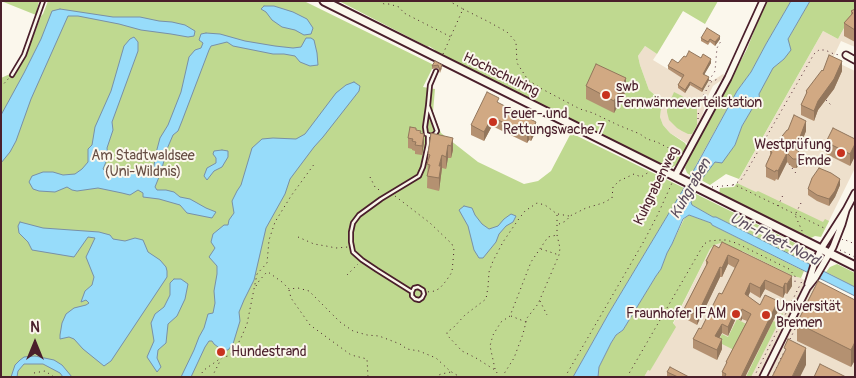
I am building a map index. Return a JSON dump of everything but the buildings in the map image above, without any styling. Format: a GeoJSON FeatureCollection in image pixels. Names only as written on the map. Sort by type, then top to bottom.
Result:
{"type":"FeatureCollection","features":[{"type":"Feature","properties":{"kind":"street","name":"Hochschulring"},"geometry":{"type":"LineString","coordinates":[[324,1],[440,62],[698,188],[823,246],[830,253],[855,266]]}},
{"type":"Feature","properties":{"kind":"street","name":"Kuhgrabenweg"},"geometry":{"type":"LineString","coordinates":[[675,176],[728,78],[762,1]]}},
{"type":"Feature","properties":{"kind":"street"},"geometry":{"type":"LineString","coordinates":[[846,55],[855,60]]}},
{"type":"Feature","properties":{"kind":"street"},"geometry":{"type":"LineString","coordinates":[[763,377],[807,288],[810,275],[823,246],[855,193]]}},
{"type":"Feature","properties":{"kind":"street"},"geometry":{"type":"LineString","coordinates":[[810,275],[821,268],[830,253],[846,210]]}},
{"type":"Feature","properties":{"kind":"lane"},"geometry":{"type":"LineString","coordinates":[[12,75],[24,55],[43,1]]}},
{"type":"Feature","properties":{"kind":"lane"},"geometry":{"type":"LineString","coordinates":[[412,292],[362,260],[353,252],[351,232],[353,223],[359,215],[419,176],[428,144],[428,136],[424,127],[430,85],[436,71]]}},
{"type":"Feature","properties":{"kind":"lane"},"geometry":{"type":"LineString","coordinates":[[428,106],[437,131],[432,136],[428,136]]}},
{"type":"Feature","properties":{"kind":"lane"},"geometry":{"type":"LineString","coordinates":[[414,288],[422,288],[424,292],[423,297],[417,300],[413,298],[412,292],[414,288]]}},
{"type":"Feature","properties":{"kind":"path"},"geometry":{"type":"LineString","coordinates":[[379,1],[399,7],[404,13],[451,37]]}},
{"type":"Feature","properties":{"kind":"path"},"geometry":{"type":"LineString","coordinates":[[449,1],[507,32],[516,42],[517,63],[528,80],[580,109],[640,134],[685,156]]}},
{"type":"Feature","properties":{"kind":"path"},"geometry":{"type":"LineString","coordinates":[[440,62],[463,10]]}},
{"type":"Feature","properties":{"kind":"path"},"geometry":{"type":"LineString","coordinates":[[699,130],[699,103],[711,82],[710,79],[715,70],[717,48],[721,41]]}},
{"type":"Feature","properties":{"kind":"path"},"geometry":{"type":"LineString","coordinates":[[712,187],[733,185],[746,174],[814,54],[819,50],[825,50],[834,54],[846,55]]}},
{"type":"Feature","properties":{"kind":"path"},"geometry":{"type":"LineString","coordinates":[[1,87],[12,75]]}},
{"type":"Feature","properties":{"kind":"path"},"geometry":{"type":"LineString","coordinates":[[711,82],[722,77],[728,78]]}},
{"type":"Feature","properties":{"kind":"path"},"geometry":{"type":"LineString","coordinates":[[826,100],[833,107]]}},
{"type":"Feature","properties":{"kind":"path"},"geometry":{"type":"LineString","coordinates":[[790,161],[788,165],[798,176]]}},
{"type":"Feature","properties":{"kind":"path"},"geometry":{"type":"LineString","coordinates":[[199,377],[204,370],[221,358],[234,352],[247,324],[257,274],[267,263],[269,240],[276,222],[291,196],[315,163]]}},
{"type":"Feature","properties":{"kind":"path"},"geometry":{"type":"LineString","coordinates":[[558,224],[586,208],[603,204],[612,198],[613,187],[619,181],[634,174],[641,177],[654,165]]}},
{"type":"Feature","properties":{"kind":"path","name":"Kuhgrabenweg"},"geometry":{"type":"LineString","coordinates":[[565,377],[648,234],[675,176]]}},
{"type":"Feature","properties":{"kind":"path"},"geometry":{"type":"LineString","coordinates":[[370,177],[375,187],[386,196]]}},
{"type":"Feature","properties":{"kind":"path"},"geometry":{"type":"LineString","coordinates":[[733,185],[826,229],[823,236],[823,246]]}},
{"type":"Feature","properties":{"kind":"path"},"geometry":{"type":"LineString","coordinates":[[391,193],[430,223],[452,244],[454,250],[452,272],[446,281],[435,291],[424,292]]}},
{"type":"Feature","properties":{"kind":"path"},"geometry":{"type":"LineString","coordinates":[[778,206],[784,195]]}},
{"type":"Feature","properties":{"kind":"path"},"geometry":{"type":"LineString","coordinates":[[801,203],[795,215],[803,234]]}},
{"type":"Feature","properties":{"kind":"path"},"geometry":{"type":"LineString","coordinates":[[558,214],[557,235],[560,248],[559,255],[540,300],[526,322],[514,358],[501,377],[495,370],[462,351],[447,335],[447,332],[465,314],[486,299],[492,261],[503,242],[526,211],[537,204],[545,205],[558,214],[570,216]]}},
{"type":"Feature","properties":{"kind":"path"},"geometry":{"type":"LineString","coordinates":[[495,370],[490,346],[493,335],[501,322],[510,316],[531,262],[548,237],[557,235]]}},
{"type":"Feature","properties":{"kind":"path"},"geometry":{"type":"LineString","coordinates":[[298,237],[314,244],[336,248],[352,247]]}},
{"type":"Feature","properties":{"kind":"path"},"geometry":{"type":"LineString","coordinates":[[843,238],[855,244]]}},
{"type":"Feature","properties":{"kind":"path"},"geometry":{"type":"LineString","coordinates":[[628,377],[704,244],[709,241],[726,240],[752,251],[789,269],[795,276],[795,282]]}},
{"type":"Feature","properties":{"kind":"path"},"geometry":{"type":"LineString","coordinates":[[540,249],[559,255]]}},
{"type":"Feature","properties":{"kind":"path"},"geometry":{"type":"LineString","coordinates":[[841,250],[855,257]]}},
{"type":"Feature","properties":{"kind":"path"},"geometry":{"type":"LineString","coordinates":[[347,275],[362,260]]}},
{"type":"Feature","properties":{"kind":"path"},"geometry":{"type":"LineString","coordinates":[[254,289],[266,272],[282,282],[289,289],[291,298],[310,325],[351,355],[367,360],[368,377]]}},
{"type":"Feature","properties":{"kind":"path"},"geometry":{"type":"LineString","coordinates":[[754,377],[810,275]]}},
{"type":"Feature","properties":{"kind":"path"},"geometry":{"type":"LineString","coordinates":[[289,289],[298,288],[309,291],[340,322],[353,331],[378,336],[400,344],[407,349],[419,351],[436,358],[451,372],[460,377]]}},
{"type":"Feature","properties":{"kind":"path"},"geometry":{"type":"LineString","coordinates":[[540,300],[547,315]]}},
{"type":"Feature","properties":{"kind":"path"},"geometry":{"type":"LineString","coordinates":[[510,316],[526,322]]}},
{"type":"Feature","properties":{"kind":"path"},"geometry":{"type":"LineString","coordinates":[[790,340],[798,324]]}},
{"type":"Feature","properties":{"kind":"path"},"geometry":{"type":"LineString","coordinates":[[772,377],[785,350]]}},
{"type":"Feature","properties":{"kind":"path"},"geometry":{"type":"LineString","coordinates":[[212,377],[221,358]]}},
{"type":"Feature","properties":{"kind":"path"},"geometry":{"type":"LineString","coordinates":[[30,377],[45,371],[54,377]]}},
{"type":"Feature","properties":{"kind":"path"},"geometry":{"type":"LineString","coordinates":[[435,377],[451,372]]}},
{"type":"Feature","properties":{"kind":"shaded area"},"geometry":{"type":"Polygon","coordinates":[[[855,8],[855,47],[841,41],[832,60],[855,71],[855,168],[825,226],[737,183],[823,31],[838,39],[855,8]]]}},
{"type":"Feature","properties":{"kind":"shaded area"},"geometry":{"type":"Polygon","coordinates":[[[645,46],[657,54],[653,60],[683,78],[690,67],[712,81],[723,74],[726,77],[713,86],[707,98],[700,124],[688,144],[670,133],[663,125],[660,117],[662,101],[649,90],[640,65],[638,56],[645,46]]]}},
{"type":"Feature","properties":{"kind":"shaded area","name":"Universität Bremen"},"geometry":{"type":"Polygon","coordinates":[[[721,243],[801,278],[818,289],[855,307],[855,377],[644,377],[648,370],[650,371],[710,249],[714,245],[721,243]]]}},
{"type":"Feature","properties":{"kind":"green space"},"geometry":{"type":"Polygon","coordinates":[[[1,1],[39,1],[36,15],[1,1]]]}},
{"type":"Feature","properties":{"kind":"green space","name":"Am Stadtwaldsee (Uni-Wildnis)"},"geometry":{"type":"Polygon","coordinates":[[[48,1],[304,1],[434,65],[423,87],[435,89],[433,112],[441,133],[478,162],[524,184],[538,181],[551,171],[571,133],[684,188],[573,377],[1,377],[1,78],[10,74],[14,75],[25,58],[48,1]]]}},
{"type":"Feature","properties":{"kind":"green space"},"geometry":{"type":"Polygon","coordinates":[[[339,1],[718,1],[705,24],[683,11],[657,54],[645,46],[638,56],[649,90],[662,101],[660,117],[663,125],[670,133],[685,143],[687,147],[676,165],[671,168],[435,51],[429,46],[339,1]]]}},
{"type":"Feature","properties":{"kind":"green space"},"geometry":{"type":"Polygon","coordinates":[[[766,1],[791,1],[751,72],[737,91],[691,176],[685,168],[688,160],[747,49],[766,1]]]}},
{"type":"Feature","properties":{"kind":"green space"},"geometry":{"type":"Polygon","coordinates":[[[810,1],[855,1],[855,8],[838,39],[823,31],[739,179],[726,174],[710,185],[701,180],[715,162],[728,154],[735,145],[742,126],[752,109],[760,102],[759,94],[773,67],[784,59],[788,39],[810,1]]]}},
{"type":"Feature","properties":{"kind":"green space"},"geometry":{"type":"Polygon","coordinates":[[[674,92],[682,96],[697,109],[697,125],[692,134],[677,128],[669,120],[667,108],[674,92]]]}},
{"type":"Feature","properties":{"kind":"green space"},"geometry":{"type":"Polygon","coordinates":[[[737,183],[823,222],[825,219],[829,221],[821,237],[815,236],[811,238],[804,234],[802,236],[719,194],[720,188],[734,187],[737,183]]]}},
{"type":"Feature","properties":{"kind":"green space"},"geometry":{"type":"Polygon","coordinates":[[[694,193],[807,249],[810,254],[810,260],[808,263],[692,205],[694,193]]]}},
{"type":"Feature","properties":{"kind":"green space"},"geometry":{"type":"Polygon","coordinates":[[[689,215],[711,223],[804,271],[801,278],[721,243],[714,245],[710,249],[673,323],[676,327],[650,371],[648,370],[644,377],[598,377],[599,367],[611,343],[616,335],[623,330],[661,269],[684,219],[689,215]]]}},
{"type":"Feature","properties":{"kind":"green space"},"geometry":{"type":"Polygon","coordinates":[[[837,264],[855,273],[855,287],[826,272],[830,267],[837,264]]]}},
{"type":"Feature","properties":{"kind":"green space"},"geometry":{"type":"Polygon","coordinates":[[[782,313],[751,377],[746,377],[773,321],[776,322],[782,313]]]}},
{"type":"Feature","properties":{"kind":"green space"},"geometry":{"type":"Polygon","coordinates":[[[737,319],[746,324],[734,350],[718,342],[722,334],[728,337],[737,319]]]}},
{"type":"Feature","properties":{"kind":"water","name":"Kuhgraben"},"geometry":{"type":"Polygon","coordinates":[[[791,1],[810,1],[788,39],[791,50],[773,68],[759,94],[760,102],[752,109],[742,126],[735,145],[722,163],[715,162],[701,180],[691,202],[692,205],[713,217],[855,287],[855,296],[711,223],[689,215],[683,219],[661,269],[623,330],[616,335],[611,343],[599,367],[598,377],[573,377],[684,188],[737,91],[751,72],[791,1]]]}},
{"type":"Feature","properties":{"kind":"water"},"geometry":{"type":"Polygon","coordinates":[[[264,6],[274,6],[307,19],[313,28],[311,34],[304,35],[295,30],[282,27],[261,9],[264,6]]]}},
{"type":"Feature","properties":{"kind":"water"},"geometry":{"type":"Polygon","coordinates":[[[60,9],[113,17],[140,17],[172,22],[185,25],[195,31],[194,36],[188,37],[141,30],[78,16],[68,16],[31,99],[16,141],[1,163],[1,115],[41,39],[52,11],[60,9]]]}},
{"type":"Feature","properties":{"kind":"water"},"geometry":{"type":"Polygon","coordinates":[[[206,33],[293,48],[301,47],[306,38],[311,38],[314,40],[318,65],[310,66],[300,62],[295,56],[273,54],[233,46],[227,42],[211,46],[178,131],[173,135],[167,149],[155,187],[157,190],[174,192],[180,197],[190,199],[216,212],[212,218],[187,213],[180,205],[143,197],[143,193],[138,190],[130,195],[98,188],[77,191],[67,187],[55,192],[33,189],[29,182],[32,176],[43,172],[63,175],[75,174],[88,162],[88,149],[92,145],[95,127],[111,91],[124,46],[134,37],[138,42],[138,51],[112,122],[113,130],[107,148],[108,157],[103,169],[108,173],[120,175],[147,169],[149,174],[153,172],[160,138],[168,125],[181,92],[189,57],[195,50],[201,48],[203,43],[199,40],[201,34],[206,33]]]}},
{"type":"Feature","properties":{"kind":"water"},"geometry":{"type":"Polygon","coordinates":[[[354,82],[360,86],[359,91],[290,179],[285,194],[266,228],[254,280],[239,312],[240,321],[233,344],[228,350],[222,350],[212,341],[209,341],[191,377],[181,377],[204,328],[208,314],[213,313],[217,266],[209,257],[215,248],[211,242],[213,234],[224,225],[228,225],[234,213],[232,201],[241,185],[252,148],[262,139],[296,139],[305,134],[336,93],[346,85],[354,82]]]}},
{"type":"Feature","properties":{"kind":"water"},"geometry":{"type":"Polygon","coordinates":[[[214,151],[228,151],[228,157],[222,167],[214,171],[207,180],[204,176],[207,168],[216,163],[214,151]]]}},
{"type":"Feature","properties":{"kind":"water"},"geometry":{"type":"Polygon","coordinates":[[[464,206],[472,208],[482,224],[489,229],[498,226],[511,214],[516,216],[513,222],[506,226],[499,234],[496,242],[483,258],[479,258],[474,250],[468,226],[459,210],[464,206]]]}},
{"type":"Feature","properties":{"kind":"water"},"geometry":{"type":"Polygon","coordinates":[[[20,222],[43,228],[99,232],[110,235],[113,239],[125,241],[135,238],[143,240],[148,252],[160,260],[166,267],[167,277],[111,361],[104,366],[74,339],[69,337],[60,339],[62,323],[66,314],[74,308],[89,303],[86,300],[81,302],[85,291],[92,285],[94,277],[86,257],[95,238],[88,237],[74,257],[32,250],[28,242],[19,233],[18,226],[20,222]]]}},
{"type":"Feature","properties":{"kind":"water"},"geometry":{"type":"Polygon","coordinates":[[[174,279],[181,279],[188,284],[185,299],[177,316],[168,324],[166,343],[158,350],[157,358],[161,367],[157,372],[147,357],[154,341],[151,323],[155,314],[164,307],[170,295],[170,283],[174,279]]]}},
{"type":"Feature","properties":{"kind":"water"},"geometry":{"type":"Polygon","coordinates":[[[35,356],[54,360],[62,365],[72,377],[63,377],[60,373],[43,364],[24,364],[18,371],[17,377],[11,377],[15,365],[20,360],[24,357],[35,356]]]}},
{"type":"Feature","properties":{"kind":"place","name":"swb Fernwärmeverteilstation"},"geometry":{"type":"Point","coordinates":[606,95]}},
{"type":"Feature","properties":{"kind":"place","name":"Feuer- und Rettungswache 7"},"geometry":{"type":"Point","coordinates":[493,122]}},
{"type":"Feature","properties":{"kind":"place","name":"Westprüfung Emde"},"geometry":{"type":"Point","coordinates":[841,153]}},
{"type":"Feature","properties":{"kind":"place","name":"Fraunhofer IFAM"},"geometry":{"type":"Point","coordinates":[736,314]}},
{"type":"Feature","properties":{"kind":"place","name":"Universität Bremen"},"geometry":{"type":"Point","coordinates":[766,315]}},
{"type":"Feature","properties":{"kind":"place","name":"Hundestrand"},"geometry":{"type":"Point","coordinates":[221,352]}},
{"type":"Feature","properties":{"kind":"water label","name":"Uni-Fleet-Nord"},"geometry":{"type":"Point","coordinates":[774,240]}}]}
